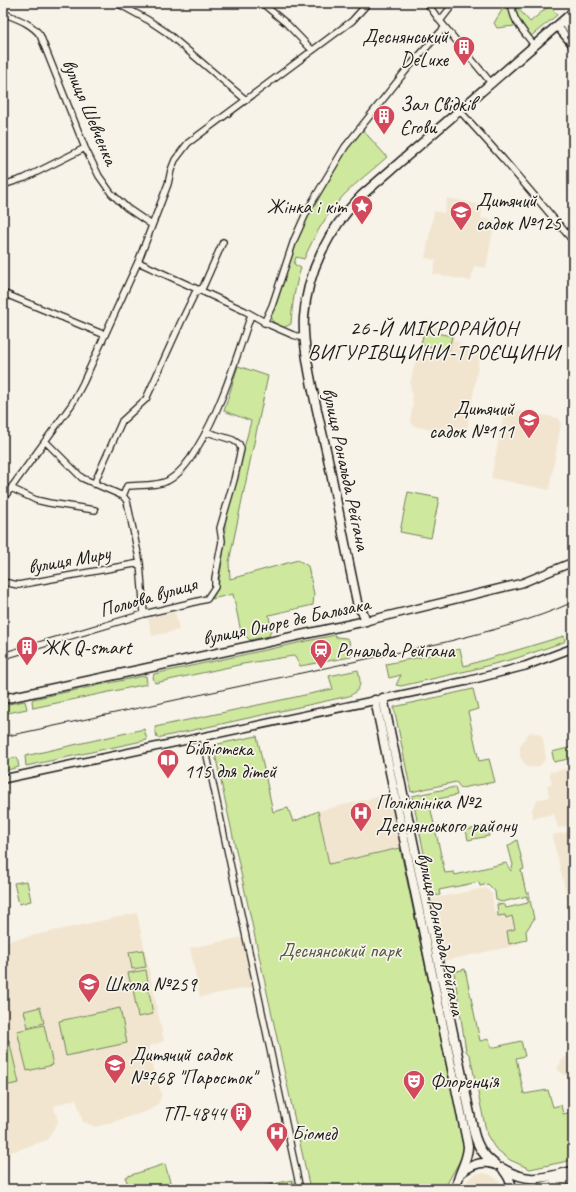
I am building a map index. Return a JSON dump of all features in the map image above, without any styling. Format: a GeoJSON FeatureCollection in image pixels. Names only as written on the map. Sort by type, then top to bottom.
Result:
{"type":"FeatureCollection","features":[{"type":"Feature","properties":{"kind":"main road","name":"вулиця Рональда Рейгана"},"geometry":{"type":"LineString","coordinates":[[362,622],[356,615],[358,607],[328,458],[312,389],[304,338],[303,318],[310,280],[319,255],[334,229],[360,196],[492,84],[573,12]]}},
{"type":"Feature","properties":{"kind":"main road","name":"вулиця Оноре де Бальзака"},"geometry":{"type":"LineString","coordinates":[[3,699],[362,622]]}},
{"type":"Feature","properties":{"kind":"main road","name":"вулиця Рональда Рейгана"},"geometry":{"type":"LineString","coordinates":[[379,699],[474,1133],[480,1150],[484,1156],[499,1167]]}},
{"type":"Feature","properties":{"kind":"main road","name":"вулиця Рональда Рейгана"},"geometry":{"type":"LineString","coordinates":[[379,699],[468,1146],[467,1158],[458,1176]]}},
{"type":"Feature","properties":{"kind":"main road"},"geometry":{"type":"LineString","coordinates":[[450,1189],[458,1176],[470,1166],[477,1163],[485,1162],[521,1178],[536,1179],[573,1171]]}},
{"type":"Feature","properties":{"kind":"main road"},"geometry":{"type":"LineString","coordinates":[[499,1167],[508,1175],[512,1184],[512,1189]]}},
{"type":"Feature","properties":{"kind":"main road"},"geometry":{"type":"LineString","coordinates":[[456,1189],[458,1176]]}},
{"type":"Feature","properties":{"kind":"main road"},"geometry":{"type":"LineString","coordinates":[[533,1189],[573,1179]]}},
{"type":"Feature","properties":{"kind":"street"},"geometry":{"type":"LineString","coordinates":[[117,3],[166,32],[246,100]]}},
{"type":"Feature","properties":{"kind":"street"},"geometry":{"type":"LineString","coordinates":[[262,3],[287,24],[312,50]]}},
{"type":"Feature","properties":{"kind":"street"},"geometry":{"type":"LineString","coordinates":[[3,499],[76,397],[138,262],[168,184],[171,170],[182,149],[352,21],[368,3]]}},
{"type":"Feature","properties":{"kind":"street"},"geometry":{"type":"LineString","coordinates":[[427,3],[492,84]]}},
{"type":"Feature","properties":{"kind":"street"},"geometry":{"type":"LineString","coordinates":[[440,21],[454,3]]}},
{"type":"Feature","properties":{"kind":"street"},"geometry":{"type":"LineString","coordinates":[[512,3],[516,21],[535,46]]}},
{"type":"Feature","properties":{"kind":"street","name":"вулиця Шевченка"},"geometry":{"type":"LineString","coordinates":[[3,13],[36,29],[40,35],[85,148],[99,176],[111,193],[127,208],[152,225]]}},
{"type":"Feature","properties":{"kind":"street"},"geometry":{"type":"LineString","coordinates":[[560,24],[573,33]]}},
{"type":"Feature","properties":{"kind":"street"},"geometry":{"type":"LineString","coordinates":[[560,24],[573,45]]}},
{"type":"Feature","properties":{"kind":"street"},"geometry":{"type":"LineString","coordinates":[[264,322],[272,306],[294,240],[308,209],[345,147],[403,74],[445,27]]}},
{"type":"Feature","properties":{"kind":"street"},"geometry":{"type":"LineString","coordinates":[[460,111],[504,160],[573,242]]}},
{"type":"Feature","properties":{"kind":"street"},"geometry":{"type":"LineString","coordinates":[[3,185],[25,178],[85,148]]}},
{"type":"Feature","properties":{"kind":"street"},"geometry":{"type":"LineString","coordinates":[[94,484],[122,421],[146,399],[195,293],[203,287],[223,242]]}},
{"type":"Feature","properties":{"kind":"street"},"geometry":{"type":"LineString","coordinates":[[138,262],[264,322],[293,335],[304,338]]}},
{"type":"Feature","properties":{"kind":"street"},"geometry":{"type":"LineString","coordinates":[[3,293],[16,300],[50,312],[105,335]]}},
{"type":"Feature","properties":{"kind":"street"},"geometry":{"type":"LineString","coordinates":[[123,496],[127,486],[163,483],[169,480],[188,463],[207,432],[223,396],[251,315]]}},
{"type":"Feature","properties":{"kind":"street","name":"Польова вулиця"},"geometry":{"type":"LineString","coordinates":[[3,656],[144,614],[207,599],[215,587],[215,578],[222,541],[220,528],[234,480],[241,448],[239,444],[233,440],[207,432]]}},
{"type":"Feature","properties":{"kind":"street"},"geometry":{"type":"LineString","coordinates":[[45,441],[82,478],[123,496],[127,501],[140,563],[144,614]]}},
{"type":"Feature","properties":{"kind":"street"},"geometry":{"type":"LineString","coordinates":[[11,488],[36,500],[95,510]]}},
{"type":"Feature","properties":{"kind":"street","name":"вулиця Оноре де Бальзака"},"geometry":{"type":"LineString","coordinates":[[362,622],[522,583],[573,562]]}},
{"type":"Feature","properties":{"kind":"street","name":"вулиця Миру"},"geometry":{"type":"LineString","coordinates":[[3,582],[18,585],[140,563]]}},
{"type":"Feature","properties":{"kind":"street"},"geometry":{"type":"LineString","coordinates":[[3,779],[467,681],[525,666],[573,648]]}},
{"type":"Feature","properties":{"kind":"street"},"geometry":{"type":"LineString","coordinates":[[203,737],[300,1189]]}},
{"type":"Feature","properties":{"kind":"shaded area","name":"Дитячий садок №125"},"geometry":{"type":"Polygon","coordinates":[[[447,198],[483,205],[481,218],[495,220],[486,268],[474,266],[471,281],[433,274],[436,260],[425,258],[434,211],[444,213],[447,198]]]}},
{"type":"Feature","properties":{"kind":"shaded area"},"geometry":{"type":"Polygon","coordinates":[[[426,320],[430,321],[430,325],[440,328],[439,333],[454,336],[454,340],[460,342],[459,346],[471,348],[470,352],[480,355],[467,430],[453,427],[451,434],[413,426],[410,421],[413,404],[410,383],[426,320]]]}},
{"type":"Feature","properties":{"kind":"shaded area","name":"Дитячий садок №111"},"geometry":{"type":"Polygon","coordinates":[[[508,409],[559,418],[561,424],[549,490],[491,478],[504,413],[508,409]]]}},
{"type":"Feature","properties":{"kind":"shaded area"},"geometry":{"type":"Polygon","coordinates":[[[175,612],[179,630],[152,636],[148,618],[175,612]]]}},
{"type":"Feature","properties":{"kind":"shaded area"},"geometry":{"type":"Polygon","coordinates":[[[531,732],[541,735],[543,740],[546,758],[541,765],[537,767],[527,767],[520,757],[520,746],[527,735],[531,732]]]}},
{"type":"Feature","properties":{"kind":"shaded area"},"geometry":{"type":"Polygon","coordinates":[[[573,768],[573,825],[558,828],[554,814],[533,818],[532,809],[537,800],[549,797],[547,785],[552,784],[549,772],[573,768]]]}},
{"type":"Feature","properties":{"kind":"shaded area"},"geometry":{"type":"Polygon","coordinates":[[[389,794],[400,848],[329,864],[318,811],[389,794]]]}},
{"type":"Feature","properties":{"kind":"shaded area"},"geometry":{"type":"Polygon","coordinates":[[[573,831],[573,922],[552,835],[573,831]]]}},
{"type":"Feature","properties":{"kind":"shaded area"},"geometry":{"type":"Polygon","coordinates":[[[486,888],[492,894],[495,915],[512,913],[519,945],[443,961],[430,899],[486,888]]]}},
{"type":"Feature","properties":{"kind":"shaded area","name":"Школа №259"},"geometry":{"type":"Polygon","coordinates":[[[137,913],[164,1041],[149,1046],[150,1049],[147,1051],[162,1095],[158,1104],[148,1111],[96,1127],[83,1122],[76,1099],[54,1106],[58,1122],[47,1140],[3,1155],[3,942],[137,913]]]}},
{"type":"Feature","properties":{"kind":"shaded area"},"geometry":{"type":"Polygon","coordinates":[[[243,937],[253,987],[200,997],[190,948],[243,937]]]}},
{"type":"Feature","properties":{"kind":"shaded area"},"geometry":{"type":"Polygon","coordinates":[[[573,1050],[573,1075],[564,1075],[557,1069],[561,1061],[567,1056],[567,1051],[573,1050]]]}},
{"type":"Feature","properties":{"kind":"shaded area"},"geometry":{"type":"Polygon","coordinates":[[[483,1173],[495,1177],[500,1182],[503,1189],[464,1189],[466,1182],[471,1177],[476,1174],[483,1173]]]}},
{"type":"Feature","properties":{"kind":"green space"},"geometry":{"type":"Polygon","coordinates":[[[550,5],[557,15],[531,36],[517,16],[514,7],[517,7],[530,22],[550,5]]]}},
{"type":"Feature","properties":{"kind":"green space"},"geometry":{"type":"Polygon","coordinates":[[[512,8],[516,21],[515,26],[497,28],[494,23],[502,10],[512,8]]]}},
{"type":"Feature","properties":{"kind":"green space"},"geometry":{"type":"Polygon","coordinates":[[[361,128],[387,157],[353,186],[337,203],[321,226],[304,259],[296,257],[294,264],[301,268],[294,296],[291,324],[283,328],[276,325],[270,317],[270,314],[295,240],[309,210],[346,148],[361,128]]]}},
{"type":"Feature","properties":{"kind":"green space"},"geometry":{"type":"Polygon","coordinates":[[[424,331],[452,336],[449,350],[421,345],[424,331]]]}},
{"type":"Feature","properties":{"kind":"green space"},"geometry":{"type":"Polygon","coordinates":[[[238,366],[268,376],[229,562],[230,579],[298,560],[308,566],[314,594],[313,605],[269,615],[271,630],[269,636],[250,640],[241,632],[233,594],[212,599],[218,588],[225,541],[225,523],[251,421],[224,411],[238,366]]]}},
{"type":"Feature","properties":{"kind":"green space"},"geometry":{"type":"Polygon","coordinates":[[[408,492],[439,498],[431,538],[400,532],[408,492]]]}},
{"type":"Feature","properties":{"kind":"green space"},"geometry":{"type":"Polygon","coordinates":[[[335,635],[336,637],[346,638],[349,640],[351,657],[300,666],[293,656],[243,664],[155,683],[153,677],[154,674],[335,635]]]}},
{"type":"Feature","properties":{"kind":"green space"},"geometry":{"type":"Polygon","coordinates":[[[564,636],[564,642],[517,658],[401,686],[396,685],[401,675],[389,678],[386,664],[460,649],[464,666],[564,636]]]}},
{"type":"Feature","properties":{"kind":"green space"},"geometry":{"type":"Polygon","coordinates":[[[358,670],[360,686],[353,694],[349,696],[157,738],[155,727],[333,689],[329,676],[358,670]]]}},
{"type":"Feature","properties":{"kind":"green space"},"geometry":{"type":"Polygon","coordinates":[[[146,676],[147,684],[33,708],[33,699],[146,676]]]}},
{"type":"Feature","properties":{"kind":"green space"},"geometry":{"type":"Polygon","coordinates":[[[473,689],[478,709],[468,712],[479,761],[489,759],[495,782],[461,788],[456,782],[411,792],[394,707],[473,689]]]}},
{"type":"Feature","properties":{"kind":"green space"},"geometry":{"type":"Polygon","coordinates":[[[25,701],[27,709],[3,714],[3,705],[25,701]]]}},
{"type":"Feature","properties":{"kind":"green space"},"geometry":{"type":"Polygon","coordinates":[[[144,729],[147,740],[26,766],[25,756],[144,729]]]}},
{"type":"Feature","properties":{"kind":"green space","name":"Деснянський парк"},"geometry":{"type":"Polygon","coordinates":[[[257,736],[273,812],[288,808],[293,822],[318,811],[329,864],[400,848],[464,1147],[462,1157],[444,1189],[310,1189],[213,745],[257,736]]]}},
{"type":"Feature","properties":{"kind":"green space"},"geometry":{"type":"Polygon","coordinates":[[[572,747],[573,758],[554,762],[552,752],[572,747]]]}},
{"type":"Feature","properties":{"kind":"green space"},"geometry":{"type":"Polygon","coordinates":[[[17,757],[19,767],[3,771],[3,760],[17,757]]]}},
{"type":"Feature","properties":{"kind":"green space"},"geometry":{"type":"Polygon","coordinates":[[[455,787],[457,795],[438,799],[439,804],[430,806],[445,873],[454,872],[455,875],[506,863],[511,871],[513,865],[508,846],[517,840],[524,869],[521,870],[526,893],[529,893],[529,898],[527,899],[527,896],[502,902],[496,900],[495,891],[488,884],[480,886],[479,882],[439,890],[440,895],[433,896],[412,796],[455,787]]]}},
{"type":"Feature","properties":{"kind":"green space"},"geometry":{"type":"Polygon","coordinates":[[[487,826],[489,836],[468,840],[466,830],[487,826]]]}},
{"type":"Feature","properties":{"kind":"green space"},"geometry":{"type":"Polygon","coordinates":[[[27,881],[31,901],[19,904],[14,883],[27,881]]]}},
{"type":"Feature","properties":{"kind":"green space"},"geometry":{"type":"Polygon","coordinates":[[[528,900],[530,900],[534,919],[526,931],[527,940],[509,944],[507,931],[515,929],[512,916],[506,918],[505,915],[498,916],[497,904],[505,905],[506,908],[528,903],[528,900]]]}},
{"type":"Feature","properties":{"kind":"green space"},"geometry":{"type":"Polygon","coordinates":[[[143,950],[146,967],[132,969],[129,952],[143,950]]]}},
{"type":"Feature","properties":{"kind":"green space"},"geometry":{"type":"Polygon","coordinates":[[[465,969],[480,1041],[489,1039],[491,1048],[521,1041],[525,1056],[516,1058],[524,1094],[548,1090],[553,1107],[561,1105],[563,1114],[573,1112],[573,1160],[530,1169],[510,1160],[495,1148],[487,1135],[470,1056],[466,1051],[454,972],[465,969]]]}},
{"type":"Feature","properties":{"kind":"green space"},"geometry":{"type":"Polygon","coordinates":[[[146,970],[148,983],[131,986],[128,973],[146,970]]]}},
{"type":"Feature","properties":{"kind":"green space"},"geometry":{"type":"Polygon","coordinates":[[[148,986],[153,1014],[138,1017],[133,989],[148,986]]]}},
{"type":"Feature","properties":{"kind":"green space"},"geometry":{"type":"Polygon","coordinates":[[[40,1007],[44,1023],[28,1027],[24,1011],[40,1007]]]}},
{"type":"Feature","properties":{"kind":"green space"},"geometry":{"type":"Polygon","coordinates":[[[120,1008],[127,1043],[66,1056],[59,1021],[120,1008]]]}},
{"type":"Feature","properties":{"kind":"green space"},"geometry":{"type":"Polygon","coordinates":[[[44,1025],[53,1065],[27,1071],[17,1031],[44,1025]]]}},
{"type":"Feature","properties":{"kind":"green space"},"geometry":{"type":"Polygon","coordinates":[[[9,1040],[19,1083],[4,1086],[3,1042],[9,1040]]]}},
{"type":"Feature","properties":{"kind":"green space"},"geometry":{"type":"Polygon","coordinates":[[[165,1164],[172,1189],[130,1189],[125,1177],[165,1164]]]}},
{"type":"Feature","properties":{"kind":"green space"},"geometry":{"type":"Polygon","coordinates":[[[292,1180],[294,1189],[257,1189],[259,1187],[292,1180]]]}},
{"type":"Feature","properties":{"kind":"tram line"},"geometry":{"type":"LineString","coordinates":[[3,737],[446,642],[494,630],[542,615],[573,602]]}},
{"type":"Feature","properties":{"kind":"place","name":"Деснянський DeLuxe"},"geometry":{"type":"Point","coordinates":[464,66]}},
{"type":"Feature","properties":{"kind":"place","name":"Зал Свідків Єгови"},"geometry":{"type":"Point","coordinates":[384,136]}},
{"type":"Feature","properties":{"kind":"place","name":"Жінка і кіт"},"geometry":{"type":"Point","coordinates":[362,226]}},
{"type":"Feature","properties":{"kind":"place","name":"Дитячий садок №125"},"geometry":{"type":"Point","coordinates":[461,232]}},
{"type":"Feature","properties":{"kind":"place","name":"Дитячий садок №111"},"geometry":{"type":"Point","coordinates":[529,440]}},
{"type":"Feature","properties":{"kind":"place","name":"ЖК Q-smart"},"geometry":{"type":"Point","coordinates":[27,666]}},
{"type":"Feature","properties":{"kind":"place","name":"Рональда Рейгана"},"geometry":{"type":"Point","coordinates":[321,670]}},
{"type":"Feature","properties":{"kind":"place","name":"Бібліотека 115 для дітей"},"geometry":{"type":"Point","coordinates":[168,780]}},
{"type":"Feature","properties":{"kind":"place","name":"Поліклініка №2 Деснянського району"},"geometry":{"type":"Point","coordinates":[361,832]}},
{"type":"Feature","properties":{"kind":"place","name":"Школа №259"},"geometry":{"type":"Point","coordinates":[89,1004]}},
{"type":"Feature","properties":{"kind":"place","name":"Дитячий садок №768 \"Паросток\""},"geometry":{"type":"Point","coordinates":[115,1084]}},
{"type":"Feature","properties":{"kind":"place","name":"Флоренція"},"geometry":{"type":"Point","coordinates":[414,1100]}},
{"type":"Feature","properties":{"kind":"place","name":"ТП-4844"},"geometry":{"type":"Point","coordinates":[241,1132]}},
{"type":"Feature","properties":{"kind":"place","name":"Біомед"},"geometry":{"type":"Point","coordinates":[277,1152]}},
{"type":"Feature","properties":{"kind":"district","name":"26-Й МІКРОРАЙОН ВИГУРІВЩИНИ-ТРОЄЩИНИ"},"geometry":{"type":"Point","coordinates":[434,340]}}]}
